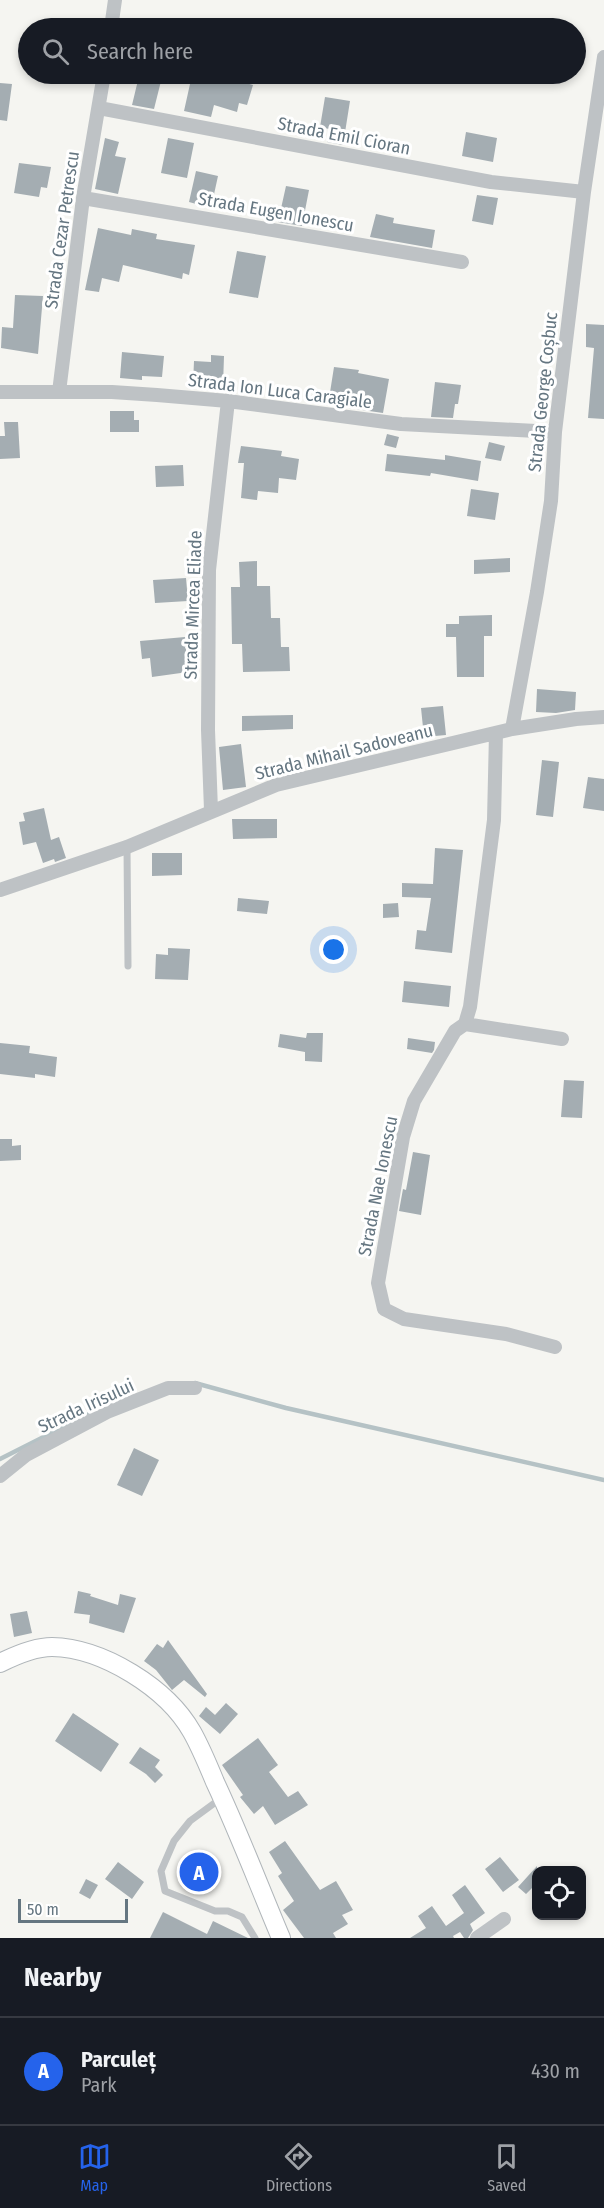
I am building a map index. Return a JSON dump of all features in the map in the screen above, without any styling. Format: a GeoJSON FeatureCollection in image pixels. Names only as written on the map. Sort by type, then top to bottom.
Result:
{"type":"FeatureCollection","features":[{"type":"Feature","properties":{"kind":"main road"},"geometry":{"type":"LineString","coordinates":[[0,1663],[51,1647],[85,1653],[114,1663],[143,1679],[165,1698],[192,1731],[281,1938]]}},
{"type":"Feature","properties":{"kind":"street"},"geometry":{"type":"LineString","coordinates":[[112,18],[115,0]]}},
{"type":"Feature","properties":{"kind":"street","name":"Strada George Coșbuc"},"geometry":{"type":"LineString","coordinates":[[512,729],[551,501],[555,432],[584,192],[604,57]]}},
{"type":"Feature","properties":{"kind":"street","name":"Strada Cezar Petrescu"},"geometry":{"type":"LineString","coordinates":[[59,392],[83,198],[103,84]]}},
{"type":"Feature","properties":{"kind":"street","name":"Strada Emil Cioran"},"geometry":{"type":"LineString","coordinates":[[99,108],[491,182],[584,192]]}},
{"type":"Feature","properties":{"kind":"street","name":"Strada Eugen Ionescu"},"geometry":{"type":"LineString","coordinates":[[83,198],[462,262]]}},
{"type":"Feature","properties":{"kind":"street","name":"Strada Ion Luca Caragiale"},"geometry":{"type":"LineString","coordinates":[[0,392],[112,392],[228,401],[401,424],[555,432]]}},
{"type":"Feature","properties":{"kind":"street","name":"Strada Mircea Eliade"},"geometry":{"type":"LineString","coordinates":[[211,810],[208,730],[209,570],[228,401]]}},
{"type":"Feature","properties":{"kind":"street","name":"Strada Mihail Sadoveanu"},"geometry":{"type":"LineString","coordinates":[[0,890],[127,847],[211,810],[293,780],[512,729],[604,717]]}},
{"type":"Feature","properties":{"kind":"street","name":"Strada Nae Ionescu"},"geometry":{"type":"LineString","coordinates":[[496,733],[494,820],[470,1007],[465,1024],[455,1031],[414,1101],[403,1137],[378,1283],[384,1309],[404,1319],[506,1334],[555,1347]]}},
{"type":"Feature","properties":{"kind":"street"},"geometry":{"type":"LineString","coordinates":[[465,1024],[562,1039]]}},
{"type":"Feature","properties":{"kind":"street","name":"Strada Irisului"},"geometry":{"type":"LineString","coordinates":[[0,1476],[26,1455],[107,1412],[168,1388],[195,1388]]}},
{"type":"Feature","properties":{"kind":"street"},"geometry":{"type":"LineString","coordinates":[[477,1938],[504,1919]]}},
{"type":"Feature","properties":{"kind":"lane"},"geometry":{"type":"LineString","coordinates":[[127,847],[128,966]]}},
{"type":"Feature","properties":{"kind":"lane"},"geometry":{"type":"LineString","coordinates":[[222,1798],[190,1821],[174,1841],[161,1871],[165,1891],[214,1911],[228,1911],[242,1917],[255,1938]]}},
{"type":"Feature","properties":{"kind":"building"},"geometry":{"type":"Polygon","coordinates":[[[0,83],[12,84],[7,121],[0,120],[0,83]]]}},
{"type":"Feature","properties":{"kind":"building"},"geometry":{"type":"Polygon","coordinates":[[[137,84],[160,84],[154,109],[132,105],[137,84]]]}},
{"type":"Feature","properties":{"kind":"building"},"geometry":{"type":"Polygon","coordinates":[[[190,84],[253,85],[247,105],[239,103],[237,112],[214,105],[211,117],[184,111],[190,84]]]}},
{"type":"Feature","properties":{"kind":"building"},"geometry":{"type":"Polygon","coordinates":[[[325,97],[350,101],[343,145],[327,142],[329,129],[320,127],[325,97]]]}},
{"type":"Feature","properties":{"kind":"building"},"geometry":{"type":"Polygon","coordinates":[[[466,132],[497,138],[493,162],[462,156],[466,132]]]}},
{"type":"Feature","properties":{"kind":"building"},"geometry":{"type":"Polygon","coordinates":[[[105,138],[119,142],[115,156],[126,158],[118,194],[95,189],[105,138]]]}},
{"type":"Feature","properties":{"kind":"building"},"geometry":{"type":"Polygon","coordinates":[[[168,138],[194,143],[187,178],[161,173],[168,138]]]}},
{"type":"Feature","properties":{"kind":"building"},"geometry":{"type":"Polygon","coordinates":[[[19,163],[51,167],[47,188],[41,187],[39,197],[14,193],[19,163]]]}},
{"type":"Feature","properties":{"kind":"building"},"geometry":{"type":"Polygon","coordinates":[[[196,171],[218,176],[211,208],[189,202],[196,171]]]}},
{"type":"Feature","properties":{"kind":"building"},"geometry":{"type":"Polygon","coordinates":[[[286,186],[309,190],[302,226],[278,222],[286,186]]]}},
{"type":"Feature","properties":{"kind":"building"},"geometry":{"type":"Polygon","coordinates":[[[477,195],[498,198],[493,225],[472,221],[477,195]]]}},
{"type":"Feature","properties":{"kind":"building"},"geometry":{"type":"Polygon","coordinates":[[[376,214],[394,218],[393,223],[435,230],[432,248],[370,237],[376,214]]]}},
{"type":"Feature","properties":{"kind":"building"},"geometry":{"type":"Polygon","coordinates":[[[98,228],[131,235],[132,229],[157,234],[156,239],[195,245],[189,275],[183,273],[182,279],[123,265],[119,282],[102,278],[99,292],[85,290],[98,228]]]}},
{"type":"Feature","properties":{"kind":"building"},"geometry":{"type":"Polygon","coordinates":[[[237,251],[266,256],[258,298],[229,293],[237,251]]]}},
{"type":"Feature","properties":{"kind":"building"},"geometry":{"type":"Polygon","coordinates":[[[15,295],[43,296],[38,354],[1,348],[2,327],[13,328],[15,295]]]}},
{"type":"Feature","properties":{"kind":"building"},"geometry":{"type":"Polygon","coordinates":[[[586,324],[604,325],[604,419],[588,418],[594,348],[586,347],[586,324]]]}},
{"type":"Feature","properties":{"kind":"building"},"geometry":{"type":"Polygon","coordinates":[[[122,352],[164,356],[162,377],[142,376],[142,380],[120,378],[122,352]]]}},
{"type":"Feature","properties":{"kind":"building"},"geometry":{"type":"Polygon","coordinates":[[[211,355],[224,356],[223,386],[193,384],[194,361],[211,362],[211,355]]]}},
{"type":"Feature","properties":{"kind":"building"},"geometry":{"type":"Polygon","coordinates":[[[334,367],[359,370],[358,373],[389,379],[383,413],[328,405],[334,367]]]}},
{"type":"Feature","properties":{"kind":"building"},"geometry":{"type":"Polygon","coordinates":[[[435,382],[461,385],[453,418],[431,417],[435,382]]]}},
{"type":"Feature","properties":{"kind":"building"},"geometry":{"type":"Polygon","coordinates":[[[110,411],[134,411],[134,420],[139,420],[139,432],[110,432],[110,411]]]}},
{"type":"Feature","properties":{"kind":"building"},"geometry":{"type":"Polygon","coordinates":[[[4,422],[18,422],[20,458],[0,459],[0,436],[5,436],[4,422]]]}},
{"type":"Feature","properties":{"kind":"building"},"geometry":{"type":"Polygon","coordinates":[[[387,434],[399,437],[396,448],[384,445],[387,434]]]}},
{"type":"Feature","properties":{"kind":"building"},"geometry":{"type":"Polygon","coordinates":[[[489,442],[505,446],[501,461],[485,458],[489,442]]]}},
{"type":"Feature","properties":{"kind":"building"},"geometry":{"type":"Polygon","coordinates":[[[241,446],[282,451],[281,456],[299,459],[296,480],[279,478],[278,493],[258,491],[257,500],[241,498],[244,463],[238,463],[241,446]]]}},
{"type":"Feature","properties":{"kind":"building"},"geometry":{"type":"Polygon","coordinates":[[[387,454],[445,460],[445,455],[481,461],[478,481],[431,473],[430,476],[385,471],[387,454]]]}},
{"type":"Feature","properties":{"kind":"building"},"geometry":{"type":"Polygon","coordinates":[[[183,465],[184,486],[156,487],[155,466],[183,465]]]}},
{"type":"Feature","properties":{"kind":"building"},"geometry":{"type":"Polygon","coordinates":[[[471,489],[499,493],[495,520],[467,516],[471,489]]]}},
{"type":"Feature","properties":{"kind":"building"},"geometry":{"type":"Polygon","coordinates":[[[510,558],[510,572],[474,574],[474,560],[510,558]]]}},
{"type":"Feature","properties":{"kind":"building"},"geometry":{"type":"Polygon","coordinates":[[[257,561],[257,586],[270,586],[271,618],[280,618],[281,647],[289,647],[290,671],[243,672],[242,644],[232,644],[231,587],[240,587],[239,562],[257,561]]]}},
{"type":"Feature","properties":{"kind":"building"},"geometry":{"type":"Polygon","coordinates":[[[186,578],[188,601],[155,603],[153,580],[186,578]]]}},
{"type":"Feature","properties":{"kind":"building"},"geometry":{"type":"Polygon","coordinates":[[[492,615],[492,636],[484,636],[484,677],[457,677],[456,637],[446,637],[446,624],[459,624],[459,616],[492,615]]]}},
{"type":"Feature","properties":{"kind":"building"},"geometry":{"type":"Polygon","coordinates":[[[185,637],[188,672],[152,677],[150,658],[142,659],[140,641],[185,637]]]}},
{"type":"Feature","properties":{"kind":"building"},"geometry":{"type":"Polygon","coordinates":[[[537,689],[576,692],[575,710],[556,713],[536,712],[537,689]]]}},
{"type":"Feature","properties":{"kind":"building"},"geometry":{"type":"Polygon","coordinates":[[[443,706],[446,735],[424,737],[421,708],[443,706]]]}},
{"type":"Feature","properties":{"kind":"building"},"geometry":{"type":"Polygon","coordinates":[[[293,715],[293,729],[242,731],[242,716],[293,715]]]}},
{"type":"Feature","properties":{"kind":"building"},"geometry":{"type":"Polygon","coordinates":[[[241,744],[246,787],[223,790],[219,747],[241,744]]]}},
{"type":"Feature","properties":{"kind":"building"},"geometry":{"type":"Polygon","coordinates":[[[542,760],[559,762],[553,817],[536,815],[542,760]]]}},
{"type":"Feature","properties":{"kind":"building"},"geometry":{"type":"Polygon","coordinates":[[[588,777],[604,779],[604,811],[583,808],[588,777]]]}},
{"type":"Feature","properties":{"kind":"building"},"geometry":{"type":"Polygon","coordinates":[[[44,808],[51,840],[59,837],[66,858],[55,862],[54,859],[43,863],[36,842],[23,845],[19,822],[25,821],[23,813],[44,808]]]}},
{"type":"Feature","properties":{"kind":"building"},"geometry":{"type":"Polygon","coordinates":[[[232,819],[277,819],[277,838],[233,839],[232,819]]]}},
{"type":"Feature","properties":{"kind":"building"},"geometry":{"type":"Polygon","coordinates":[[[435,848],[463,850],[452,953],[415,949],[417,930],[426,931],[431,898],[402,897],[402,883],[433,884],[435,848]]]}},
{"type":"Feature","properties":{"kind":"building"},"geometry":{"type":"Polygon","coordinates":[[[152,853],[182,853],[182,875],[152,876],[152,853]]]}},
{"type":"Feature","properties":{"kind":"building"},"geometry":{"type":"Polygon","coordinates":[[[238,898],[269,901],[267,914],[237,911],[238,898]]]}},
{"type":"Feature","properties":{"kind":"building"},"geometry":{"type":"Polygon","coordinates":[[[398,903],[399,917],[383,918],[383,904],[398,903]]]}},
{"type":"Feature","properties":{"kind":"building"},"geometry":{"type":"Polygon","coordinates":[[[168,948],[190,949],[188,980],[155,979],[156,954],[168,955],[168,948]]]}},
{"type":"Feature","properties":{"kind":"building"},"geometry":{"type":"Polygon","coordinates":[[[404,981],[451,986],[449,1007],[402,1002],[404,981]]]}},
{"type":"Feature","properties":{"kind":"building"},"geometry":{"type":"Polygon","coordinates":[[[307,1033],[323,1033],[322,1062],[305,1061],[305,1052],[278,1047],[280,1034],[306,1038],[307,1033]]]}},
{"type":"Feature","properties":{"kind":"building"},"geometry":{"type":"Polygon","coordinates":[[[408,1038],[435,1042],[434,1050],[432,1053],[407,1049],[408,1038]]]}},
{"type":"Feature","properties":{"kind":"building"},"geometry":{"type":"Polygon","coordinates":[[[0,1043],[30,1046],[29,1053],[57,1057],[55,1077],[35,1074],[35,1078],[0,1074],[0,1043]]]}},
{"type":"Feature","properties":{"kind":"building"},"geometry":{"type":"Polygon","coordinates":[[[564,1080],[584,1081],[582,1118],[561,1117],[564,1080]]]}},
{"type":"Feature","properties":{"kind":"building"},"geometry":{"type":"Polygon","coordinates":[[[0,1139],[12,1139],[12,1146],[21,1145],[21,1160],[0,1161],[0,1139]]]}},
{"type":"Feature","properties":{"kind":"building"},"geometry":{"type":"Polygon","coordinates":[[[413,1152],[430,1155],[421,1215],[399,1211],[403,1189],[406,1190],[413,1152]]]}},
{"type":"Feature","properties":{"kind":"building"},"geometry":{"type":"Polygon","coordinates":[[[134,1448],[159,1460],[142,1496],[117,1485],[134,1448]]]}},
{"type":"Feature","properties":{"kind":"building"},"geometry":{"type":"Polygon","coordinates":[[[78,1591],[118,1605],[120,1594],[136,1598],[124,1633],[89,1623],[90,1615],[74,1613],[78,1591]]]}},
{"type":"Feature","properties":{"kind":"building"},"geometry":{"type":"Polygon","coordinates":[[[27,1611],[32,1633],[14,1637],[10,1614],[27,1611]]]}},
{"type":"Feature","properties":{"kind":"building"},"geometry":{"type":"Polygon","coordinates":[[[168,1640],[207,1694],[205,1697],[184,1680],[172,1690],[156,1670],[144,1661],[157,1644],[163,1648],[168,1640]]]}},
{"type":"Feature","properties":{"kind":"building"},"geometry":{"type":"Polygon","coordinates":[[[226,1703],[238,1714],[220,1734],[199,1716],[206,1707],[215,1715],[226,1703]]]}},
{"type":"Feature","properties":{"kind":"building"},"geometry":{"type":"Polygon","coordinates":[[[73,1713],[119,1744],[101,1772],[55,1741],[73,1713]]]}},
{"type":"Feature","properties":{"kind":"building"},"geometry":{"type":"Polygon","coordinates":[[[258,1738],[278,1765],[269,1772],[288,1797],[298,1791],[308,1805],[275,1825],[263,1806],[254,1814],[240,1797],[243,1795],[222,1765],[258,1738]]]}},
{"type":"Feature","properties":{"kind":"building"},"geometry":{"type":"Polygon","coordinates":[[[140,1747],[160,1760],[155,1767],[163,1775],[155,1783],[129,1763],[140,1747]]]}},
{"type":"Feature","properties":{"kind":"building"},"geometry":{"type":"Polygon","coordinates":[[[285,1841],[320,1890],[336,1881],[353,1910],[342,1915],[348,1924],[333,1933],[336,1938],[304,1938],[283,1910],[294,1901],[278,1876],[282,1873],[269,1852],[285,1841]]]}},
{"type":"Feature","properties":{"kind":"building"},"geometry":{"type":"Polygon","coordinates":[[[500,1857],[519,1880],[503,1892],[485,1869],[500,1857]]]}},
{"type":"Feature","properties":{"kind":"building"},"geometry":{"type":"Polygon","coordinates":[[[118,1862],[144,1882],[132,1899],[105,1879],[118,1862]]]}},
{"type":"Feature","properties":{"kind":"building"},"geometry":{"type":"Polygon","coordinates":[[[532,1872],[532,1888],[526,1894],[518,1887],[532,1872]]]}},
{"type":"Feature","properties":{"kind":"building"},"geometry":{"type":"Polygon","coordinates":[[[86,1879],[98,1885],[90,1899],[79,1893],[86,1879]]]}},
{"type":"Feature","properties":{"kind":"building"},"geometry":{"type":"Polygon","coordinates":[[[465,1885],[485,1913],[470,1924],[473,1930],[468,1938],[464,1938],[460,1932],[453,1936],[454,1938],[410,1938],[426,1928],[418,1916],[432,1906],[446,1926],[464,1913],[452,1895],[465,1885]]]}},
{"type":"Feature","properties":{"kind":"building"},"geometry":{"type":"Polygon","coordinates":[[[163,1912],[207,1934],[213,1921],[248,1938],[150,1938],[163,1912]]]}},
{"type":"Feature","properties":{"kind":"waterway"},"geometry":{"type":"LineString","coordinates":[[195,1383],[286,1408],[604,1480]]}},
{"type":"Feature","properties":{"kind":"waterway"},"geometry":{"type":"LineString","coordinates":[[0,1459],[107,1405]]}},
{"type":"Feature","properties":{"kind":"place","name":"Parculeț"},"geometry":{"type":"Point","coordinates":[199,1872]}}]}
